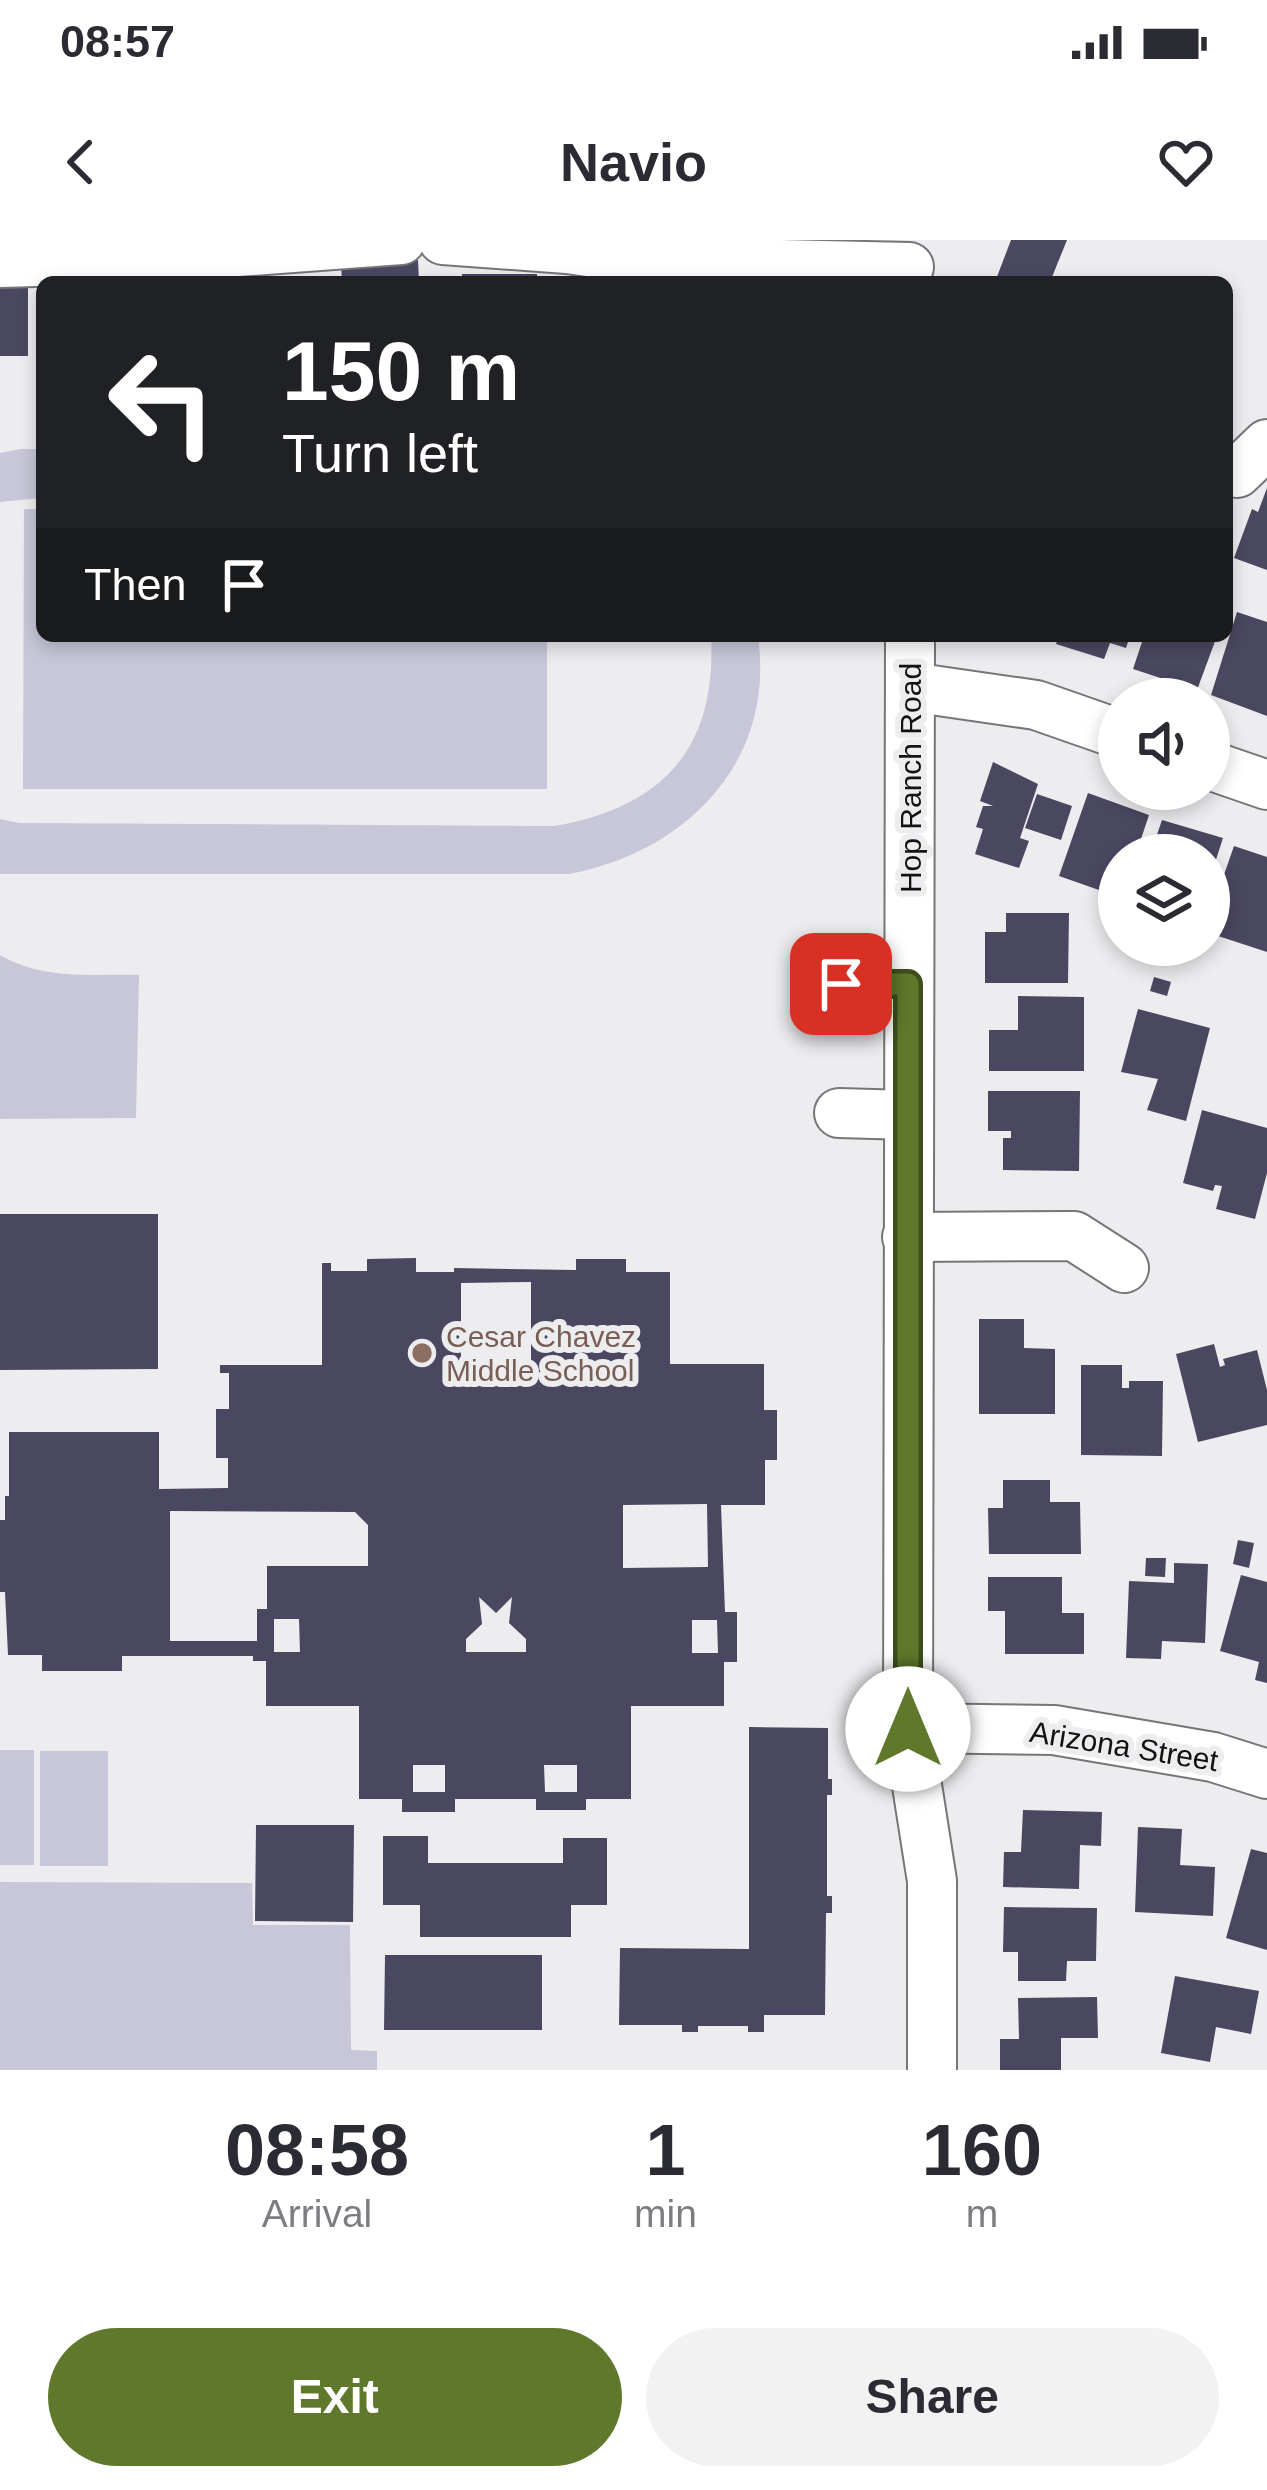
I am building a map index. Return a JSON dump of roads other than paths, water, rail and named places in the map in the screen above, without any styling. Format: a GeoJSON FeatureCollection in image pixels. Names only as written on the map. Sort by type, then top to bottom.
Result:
{"type":"FeatureCollection","features":[{"type":"Feature","properties":{"kind":"street"},"geometry":{"type":"LineString","coordinates":[[0,263],[144,250],[401,240]]}},
{"type":"Feature","properties":{"kind":"street"},"geometry":{"type":"LineString","coordinates":[[442,240],[651,261],[725,251],[910,263]]}},
{"type":"Feature","properties":{"kind":"street","name":"Hop Ranch Road"},"geometry":{"type":"LineString","coordinates":[[910,642],[908,1729],[932,1881],[932,2070]]}},
{"type":"Feature","properties":{"kind":"street"},"geometry":{"type":"LineString","coordinates":[[911,688],[1036,705],[1098,727]]}},
{"type":"Feature","properties":{"kind":"street"},"geometry":{"type":"LineString","coordinates":[[1230,772],[1267,785]]}},
{"type":"Feature","properties":{"kind":"street"},"geometry":{"type":"LineString","coordinates":[[841,984],[908,984]]}},
{"type":"Feature","properties":{"kind":"street"},"geometry":{"type":"LineString","coordinates":[[839,1113],[908,1115]]}},
{"type":"Feature","properties":{"kind":"street"},"geometry":{"type":"LineString","coordinates":[[907,1237],[1074,1236],[1124,1268]]}},
{"type":"Feature","properties":{"kind":"street","name":"Arizona Street"},"geometry":{"type":"LineString","coordinates":[[908,1729],[1054,1730],[1213,1757],[1267,1774]]}},
{"type":"Feature","properties":{"kind":"place","name":"Cesar Chavez Middle School"},"geometry":{"type":"Point","coordinates":[422,1353]}}]}
